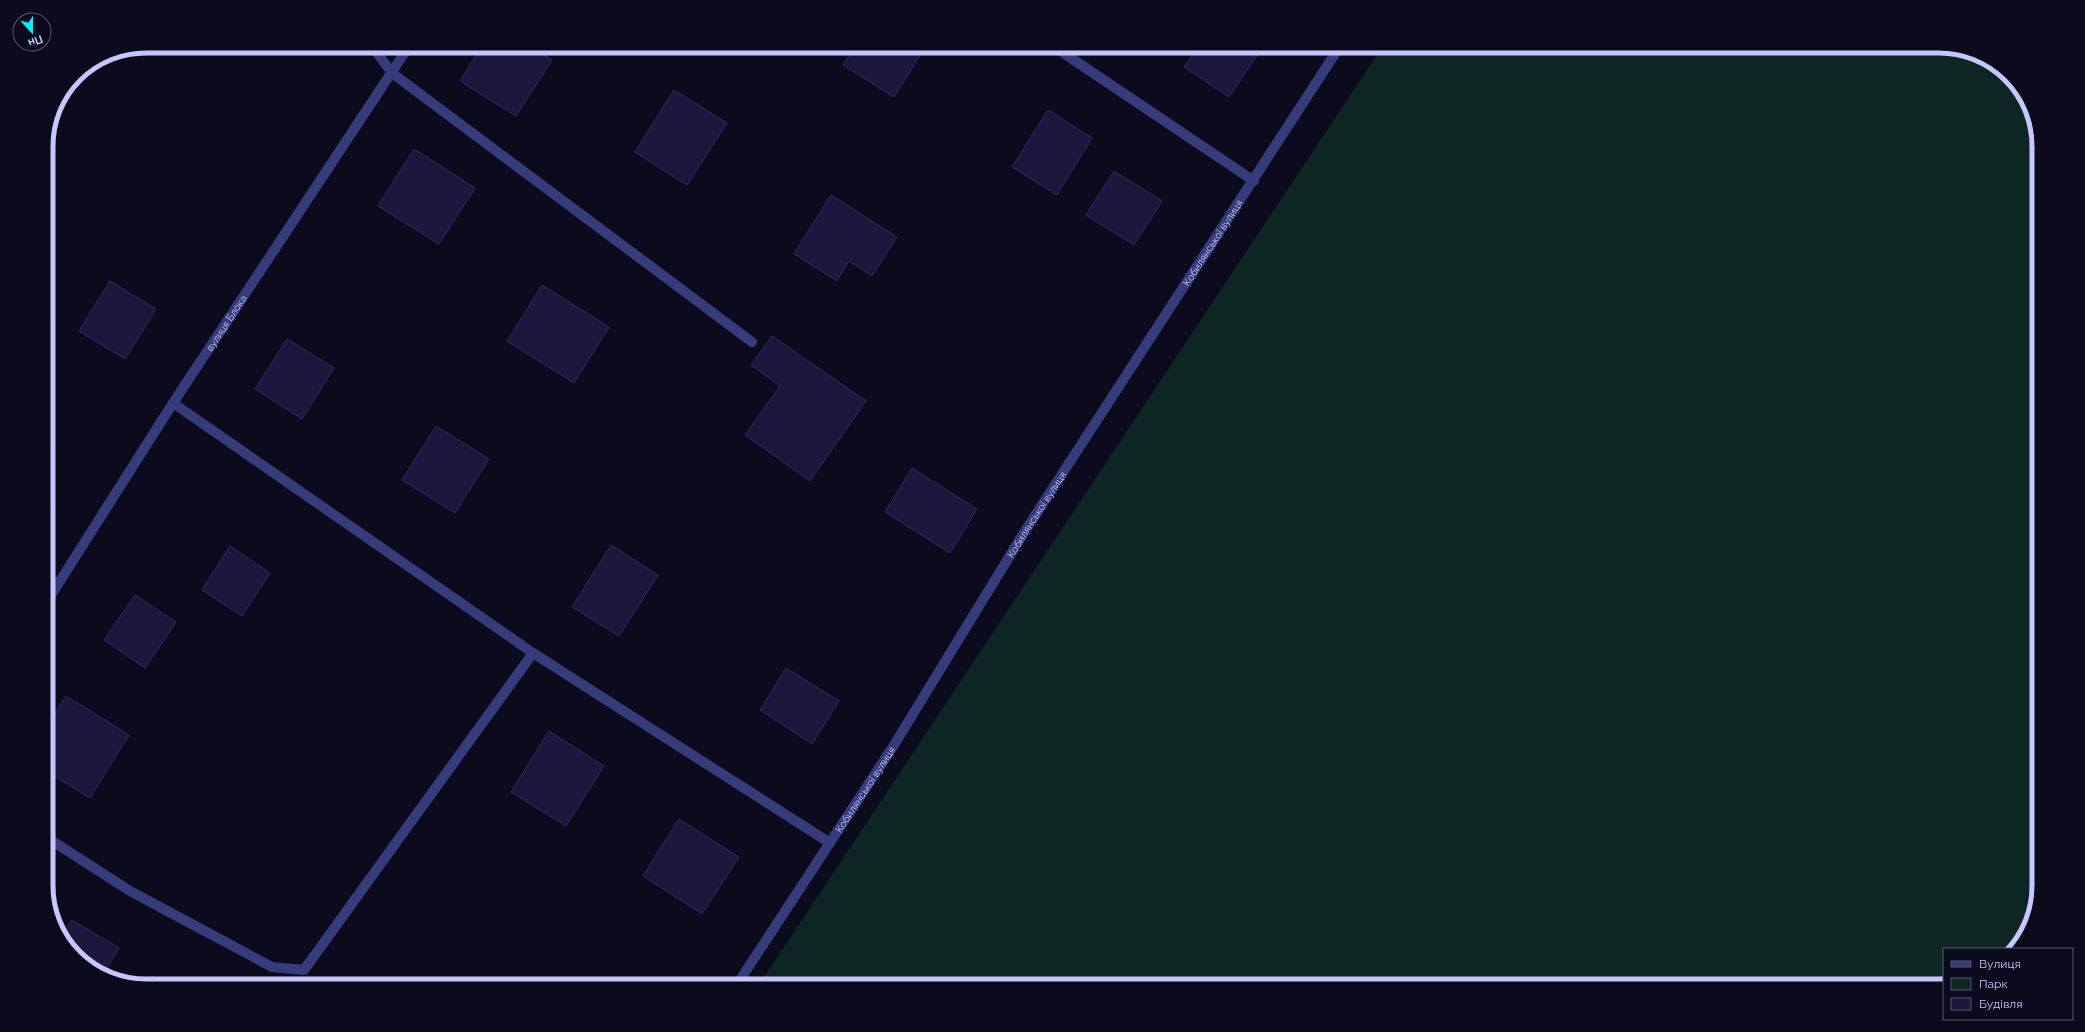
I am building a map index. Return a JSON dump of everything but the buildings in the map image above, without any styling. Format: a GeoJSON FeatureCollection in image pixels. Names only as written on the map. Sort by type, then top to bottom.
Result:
{"type":"FeatureCollection","features":[{"type":"Feature","properties":{"kind":"street"},"geometry":{"type":"LineString","coordinates":[[377,53],[392,73],[752,342]]}},
{"type":"Feature","properties":{"kind":"street","name":"вулиця Блока"},"geometry":{"type":"LineString","coordinates":[[53,592],[173,403],[405,53]]}},
{"type":"Feature","properties":{"kind":"street"},"geometry":{"type":"LineString","coordinates":[[1063,53],[1254,181]]}},
{"type":"Feature","properties":{"kind":"street","name":"Кобилянської вулиця"},"geometry":{"type":"LineString","coordinates":[[741,979],[894,745],[1026,531],[1336,53]]}},
{"type":"Feature","properties":{"kind":"street"},"geometry":{"type":"LineString","coordinates":[[173,403],[533,653],[830,843]]}},
{"type":"Feature","properties":{"kind":"street"},"geometry":{"type":"LineString","coordinates":[[53,842],[130,891],[272,968],[304,970],[533,653]]}},
{"type":"Feature","properties":{"kind":"green space"},"geometry":{"type":"Polygon","coordinates":[[[1378,53],[1939,53],[1963,56],[1980,63],[2000,76],[2016,94],[2027,116],[2032,140],[2032,892],[2027,916],[2016,938],[2008,948],[1943,948],[1943,979],[1939,979],[763,979],[1378,53]]]}}]}
